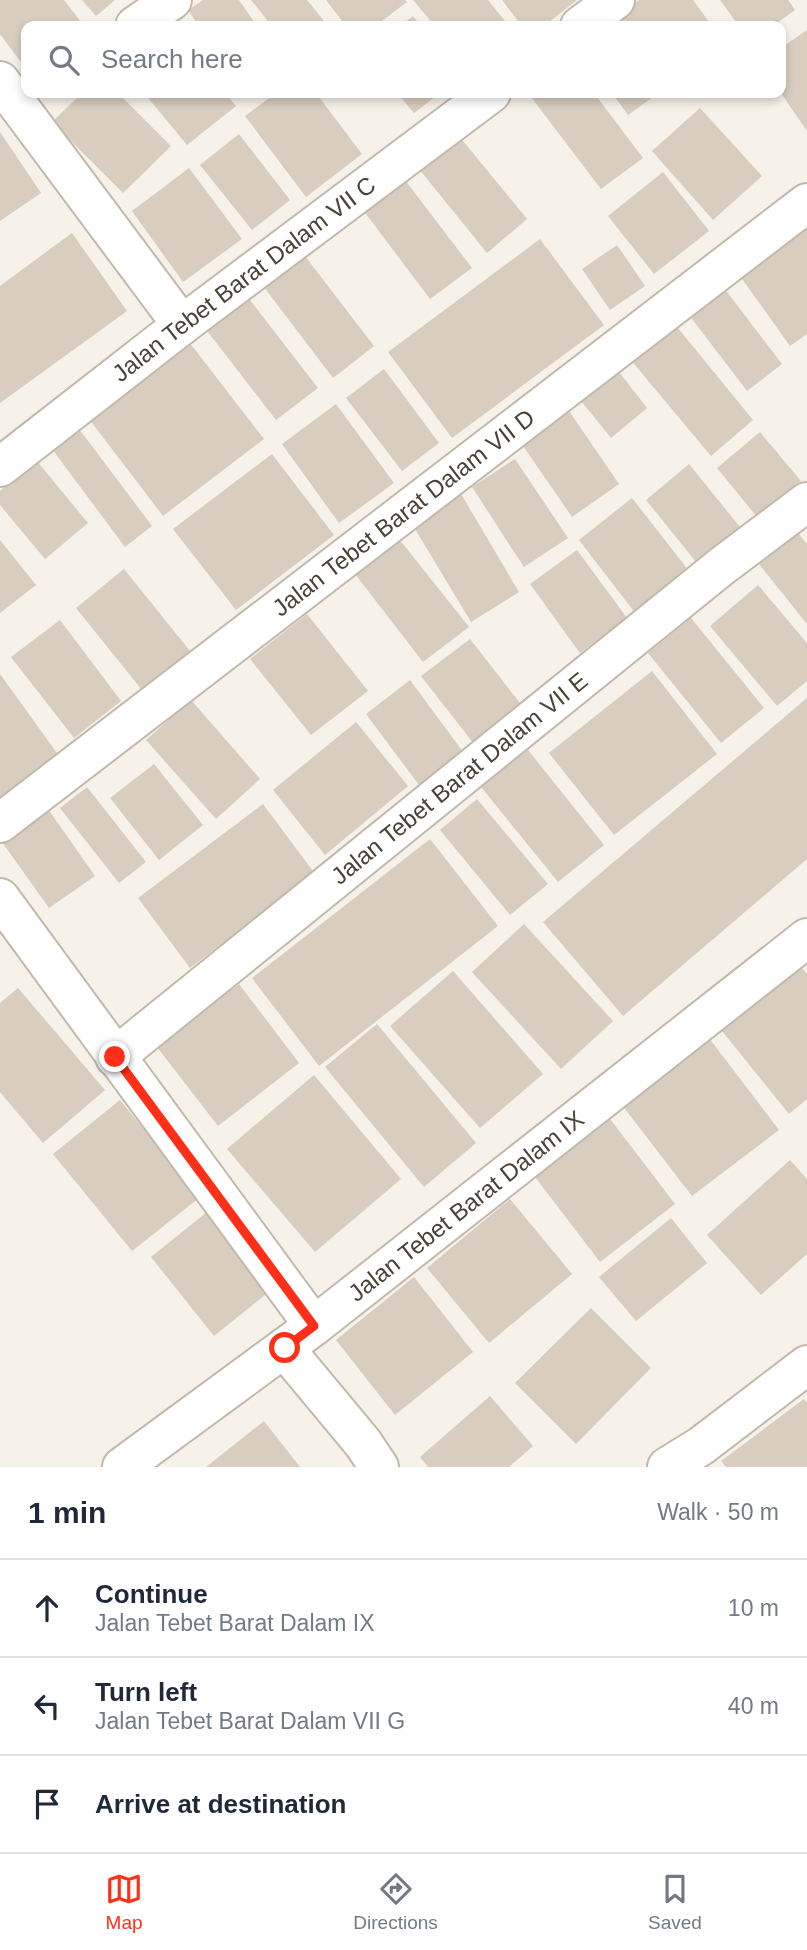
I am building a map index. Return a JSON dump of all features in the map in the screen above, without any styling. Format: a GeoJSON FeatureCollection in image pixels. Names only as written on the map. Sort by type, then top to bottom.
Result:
{"type":"FeatureCollection","features":[{"type":"Feature","properties":{"kind":"street"},"geometry":{"type":"LineString","coordinates":[[142,21],[172,0]]}},
{"type":"Feature","properties":{"kind":"street"},"geometry":{"type":"LineString","coordinates":[[587,21],[615,0]]}},
{"type":"Feature","properties":{"kind":"street"},"geometry":{"type":"LineString","coordinates":[[23,98],[182,325]]}},
{"type":"Feature","properties":{"kind":"street","name":"Jalan Tebet Barat Dalam VII C"},"geometry":{"type":"LineString","coordinates":[[0,467],[182,325],[484,98]]}},
{"type":"Feature","properties":{"kind":"street","name":"Jalan Tebet Barat Dalam VII D"},"geometry":{"type":"LineString","coordinates":[[0,823],[807,203]]}},
{"type":"Feature","properties":{"kind":"street","name":"Jalan Tebet Barat Dalam VII E"},"geometry":{"type":"LineString","coordinates":[[115,1057],[722,566],[807,502]]}},
{"type":"Feature","properties":{"kind":"street"},"geometry":{"type":"LineString","coordinates":[[0,898],[115,1057],[299,1337],[379,1467]]}},
{"type":"Feature","properties":{"kind":"street","name":"Jalan Tebet Barat Dalam IX"},"geometry":{"type":"LineString","coordinates":[[122,1467],[299,1337],[807,938]]}},
{"type":"Feature","properties":{"kind":"street"},"geometry":{"type":"LineString","coordinates":[[667,1467],[705,1457],[807,1365]]}},
{"type":"Feature","properties":{"kind":"building"},"geometry":{"type":"Polygon","coordinates":[[[0,0],[64,0],[80,21],[21,21],[21,62],[0,34],[0,0]]]}},
{"type":"Feature","properties":{"kind":"building"},"geometry":{"type":"Polygon","coordinates":[[[82,0],[115,0],[96,16],[82,0]]]}},
{"type":"Feature","properties":{"kind":"building"},"geometry":{"type":"Polygon","coordinates":[[[203,0],[239,0],[254,21],[196,21],[188,10],[203,0]]]}},
{"type":"Feature","properties":{"kind":"building"},"geometry":{"type":"Polygon","coordinates":[[[251,0],[307,0],[324,21],[268,21],[251,0]]]}},
{"type":"Feature","properties":{"kind":"building"},"geometry":{"type":"Polygon","coordinates":[[[326,0],[407,2],[382,21],[342,21],[326,0]]]}},
{"type":"Feature","properties":{"kind":"building"},"geometry":{"type":"Polygon","coordinates":[[[413,0],[488,0],[505,21],[431,21],[413,0]]]}},
{"type":"Feature","properties":{"kind":"building"},"geometry":{"type":"Polygon","coordinates":[[[502,0],[577,0],[550,21],[518,21],[502,0]]]}},
{"type":"Feature","properties":{"kind":"building"},"geometry":{"type":"Polygon","coordinates":[[[639,0],[693,0],[708,21],[610,21],[639,0]]]}},
{"type":"Feature","properties":{"kind":"building"},"geometry":{"type":"Polygon","coordinates":[[[720,0],[788,0],[795,10],[780,21],[735,21],[720,0]]]}},
{"type":"Feature","properties":{"kind":"building"},"geometry":{"type":"Polygon","coordinates":[[[807,30],[807,131],[784,98],[786,45],[807,30]]]}},
{"type":"Feature","properties":{"kind":"building"},"geometry":{"type":"Polygon","coordinates":[[[77,98],[123,98],[171,146],[123,193],[52,122],[77,98]]]}},
{"type":"Feature","properties":{"kind":"building"},"geometry":{"type":"Polygon","coordinates":[[[148,98],[229,98],[236,106],[187,145],[148,98]]]}},
{"type":"Feature","properties":{"kind":"building"},"geometry":{"type":"Polygon","coordinates":[[[269,98],[320,98],[362,154],[306,197],[245,116],[269,98]]]}},
{"type":"Feature","properties":{"kind":"building"},"geometry":{"type":"Polygon","coordinates":[[[401,98],[434,98],[414,113],[401,98]]]}},
{"type":"Feature","properties":{"kind":"building"},"geometry":{"type":"Polygon","coordinates":[[[532,98],[598,98],[643,158],[601,189],[532,98]]]}},
{"type":"Feature","properties":{"kind":"building"},"geometry":{"type":"Polygon","coordinates":[[[616,98],[652,98],[628,115],[616,98]]]}},
{"type":"Feature","properties":{"kind":"building"},"geometry":{"type":"Polygon","coordinates":[[[700,108],[762,176],[713,220],[652,151],[700,108]]]}},
{"type":"Feature","properties":{"kind":"building"},"geometry":{"type":"Polygon","coordinates":[[[0,132],[41,193],[0,221],[0,132]]]}},
{"type":"Feature","properties":{"kind":"building"},"geometry":{"type":"Polygon","coordinates":[[[239,134],[290,200],[252,230],[200,165],[239,134]]]}},
{"type":"Feature","properties":{"kind":"building"},"geometry":{"type":"Polygon","coordinates":[[[459,136],[527,219],[487,253],[419,169],[459,136]]]}},
{"type":"Feature","properties":{"kind":"building"},"geometry":{"type":"Polygon","coordinates":[[[189,168],[242,239],[183,282],[132,211],[189,168]]]}},
{"type":"Feature","properties":{"kind":"building"},"geometry":{"type":"Polygon","coordinates":[[[663,172],[709,231],[654,274],[608,216],[663,172]]]}},
{"type":"Feature","properties":{"kind":"building"},"geometry":{"type":"Polygon","coordinates":[[[405,180],[472,268],[430,299],[363,210],[405,180]]]}},
{"type":"Feature","properties":{"kind":"building"},"geometry":{"type":"Polygon","coordinates":[[[807,219],[807,334],[790,346],[735,269],[807,219]]]}},
{"type":"Feature","properties":{"kind":"building"},"geometry":{"type":"Polygon","coordinates":[[[72,233],[127,311],[0,403],[0,286],[72,233]]]}},
{"type":"Feature","properties":{"kind":"building"},"geometry":{"type":"Polygon","coordinates":[[[540,239],[604,325],[452,438],[388,352],[540,239]]]}},
{"type":"Feature","properties":{"kind":"building"},"geometry":{"type":"Polygon","coordinates":[[[617,245],[645,286],[610,310],[582,269],[617,245]]]}},
{"type":"Feature","properties":{"kind":"building"},"geometry":{"type":"Polygon","coordinates":[[[298,247],[374,346],[333,378],[257,278],[298,247]]]}},
{"type":"Feature","properties":{"kind":"building"},"geometry":{"type":"Polygon","coordinates":[[[721,284],[782,364],[747,391],[686,311],[721,284]]]}},
{"type":"Feature","properties":{"kind":"building"},"geometry":{"type":"Polygon","coordinates":[[[243,291],[318,388],[276,420],[201,323],[243,291]]]}},
{"type":"Feature","properties":{"kind":"building"},"geometry":{"type":"Polygon","coordinates":[[[673,322],[753,420],[711,456],[630,359],[673,322]]]}},
{"type":"Feature","properties":{"kind":"building"},"geometry":{"type":"Polygon","coordinates":[[[186,338],[264,439],[163,516],[86,415],[186,338]]]}},
{"type":"Feature","properties":{"kind":"building"},"geometry":{"type":"Polygon","coordinates":[[[612,363],[647,408],[611,438],[574,392],[612,363]]]}},
{"type":"Feature","properties":{"kind":"building"},"geometry":{"type":"Polygon","coordinates":[[[384,369],[439,443],[402,471],[346,398],[384,369]]]}},
{"type":"Feature","properties":{"kind":"building"},"geometry":{"type":"Polygon","coordinates":[[[336,404],[394,483],[339,523],[282,444],[336,404]]]}},
{"type":"Feature","properties":{"kind":"building"},"geometry":{"type":"Polygon","coordinates":[[[565,405],[619,484],[572,517],[517,437],[565,405]]]}},
{"type":"Feature","properties":{"kind":"building"},"geometry":{"type":"Polygon","coordinates":[[[76,425],[152,526],[125,547],[49,445],[76,425]]]}},
{"type":"Feature","properties":{"kind":"building"},"geometry":{"type":"Polygon","coordinates":[[[760,432],[801,481],[757,517],[717,468],[760,432]]]}},
{"type":"Feature","properties":{"kind":"building"},"geometry":{"type":"Polygon","coordinates":[[[272,454],[334,535],[236,610],[173,529],[272,454]]]}},
{"type":"Feature","properties":{"kind":"building"},"geometry":{"type":"Polygon","coordinates":[[[515,459],[568,538],[524,567],[472,487],[515,459]]]}},
{"type":"Feature","properties":{"kind":"building"},"geometry":{"type":"Polygon","coordinates":[[[36,460],[88,523],[45,559],[0,505],[0,491],[36,460]]]}},
{"type":"Feature","properties":{"kind":"building"},"geometry":{"type":"Polygon","coordinates":[[[689,464],[744,532],[701,568],[646,500],[689,464]]]}},
{"type":"Feature","properties":{"kind":"building"},"geometry":{"type":"Polygon","coordinates":[[[461,494],[519,592],[471,622],[412,524],[461,494]]]}},
{"type":"Feature","properties":{"kind":"building"},"geometry":{"type":"Polygon","coordinates":[[[632,498],[689,571],[636,614],[579,540],[632,498]]]}},
{"type":"Feature","properties":{"kind":"building"},"geometry":{"type":"Polygon","coordinates":[[[798,533],[807,544],[807,624],[759,564],[798,533]]]}},
{"type":"Feature","properties":{"kind":"building"},"geometry":{"type":"Polygon","coordinates":[[[399,539],[469,627],[423,662],[355,574],[399,539]]]}},
{"type":"Feature","properties":{"kind":"building"},"geometry":{"type":"Polygon","coordinates":[[[0,540],[36,585],[0,613],[0,540]]]}},
{"type":"Feature","properties":{"kind":"building"},"geometry":{"type":"Polygon","coordinates":[[[577,550],[627,618],[580,653],[530,584],[577,550]]]}},
{"type":"Feature","properties":{"kind":"building"},"geometry":{"type":"Polygon","coordinates":[[[124,569],[190,651],[142,690],[76,608],[124,569]]]}},
{"type":"Feature","properties":{"kind":"building"},"geometry":{"type":"Polygon","coordinates":[[[758,585],[807,643],[807,681],[777,706],[710,626],[758,585]]]}},
{"type":"Feature","properties":{"kind":"building"},"geometry":{"type":"Polygon","coordinates":[[[307,614],[368,691],[311,735],[250,659],[307,614]]]}},
{"type":"Feature","properties":{"kind":"building"},"geometry":{"type":"Polygon","coordinates":[[[691,618],[764,708],[721,743],[648,653],[691,618]]]}},
{"type":"Feature","properties":{"kind":"building"},"geometry":{"type":"Polygon","coordinates":[[[60,620],[121,701],[74,738],[11,657],[60,620]]]}},
{"type":"Feature","properties":{"kind":"building"},"geometry":{"type":"Polygon","coordinates":[[[470,639],[523,707],[474,744],[421,676],[470,639]]]}},
{"type":"Feature","properties":{"kind":"building"},"geometry":{"type":"Polygon","coordinates":[[[652,671],[717,754],[614,835],[549,753],[652,671]]]}},
{"type":"Feature","properties":{"kind":"building"},"geometry":{"type":"Polygon","coordinates":[[[0,674],[62,760],[0,803],[0,674]]]}},
{"type":"Feature","properties":{"kind":"building"},"geometry":{"type":"Polygon","coordinates":[[[410,680],[463,752],[419,785],[366,714],[410,680]]]}},
{"type":"Feature","properties":{"kind":"building"},"geometry":{"type":"Polygon","coordinates":[[[807,698],[807,859],[623,1016],[543,922],[807,698]]]}},
{"type":"Feature","properties":{"kind":"building"},"geometry":{"type":"Polygon","coordinates":[[[191,700],[260,779],[216,819],[146,740],[191,700]]]}},
{"type":"Feature","properties":{"kind":"building"},"geometry":{"type":"Polygon","coordinates":[[[356,722],[408,786],[325,855],[273,790],[356,722]]]}},
{"type":"Feature","properties":{"kind":"building"},"geometry":{"type":"Polygon","coordinates":[[[528,750],[604,845],[558,882],[481,787],[528,750]]]}},
{"type":"Feature","properties":{"kind":"building"},"geometry":{"type":"Polygon","coordinates":[[[154,764],[203,825],[159,860],[110,798],[154,764]]]}},
{"type":"Feature","properties":{"kind":"building"},"geometry":{"type":"Polygon","coordinates":[[[87,787],[146,862],[119,883],[60,808],[87,787]]]}},
{"type":"Feature","properties":{"kind":"building"},"geometry":{"type":"Polygon","coordinates":[[[477,799],[548,884],[510,915],[440,830],[477,799]]]}},
{"type":"Feature","properties":{"kind":"building"},"geometry":{"type":"Polygon","coordinates":[[[263,804],[315,874],[190,968],[138,898],[263,804]]]}},
{"type":"Feature","properties":{"kind":"building"},"geometry":{"type":"Polygon","coordinates":[[[48,809],[95,876],[49,908],[2,842],[48,809]]]}},
{"type":"Feature","properties":{"kind":"building"},"geometry":{"type":"Polygon","coordinates":[[[430,839],[498,926],[319,1066],[252,978],[430,839]]]}},
{"type":"Feature","properties":{"kind":"building"},"geometry":{"type":"Polygon","coordinates":[[[524,924],[613,1021],[561,1069],[472,972],[524,924]]]}},
{"type":"Feature","properties":{"kind":"building"},"geometry":{"type":"Polygon","coordinates":[[[797,962],[807,974],[807,1099],[789,1114],[718,1026],[797,962]]]}},
{"type":"Feature","properties":{"kind":"building"},"geometry":{"type":"Polygon","coordinates":[[[453,971],[543,1074],[480,1128],[390,1026],[453,971]]]}},
{"type":"Feature","properties":{"kind":"building"},"geometry":{"type":"Polygon","coordinates":[[[239,984],[299,1063],[218,1126],[157,1047],[239,984]]]}},
{"type":"Feature","properties":{"kind":"building"},"geometry":{"type":"Polygon","coordinates":[[[18,988],[105,1090],[43,1143],[0,1092],[0,1003],[18,988]]]}},
{"type":"Feature","properties":{"kind":"building"},"geometry":{"type":"Polygon","coordinates":[[[377,1024],[476,1143],[424,1187],[325,1067],[377,1024]]]}},
{"type":"Feature","properties":{"kind":"building"},"geometry":{"type":"Polygon","coordinates":[[[709,1038],[779,1130],[692,1196],[622,1105],[709,1038]]]}},
{"type":"Feature","properties":{"kind":"building"},"geometry":{"type":"Polygon","coordinates":[[[314,1075],[401,1179],[315,1252],[227,1149],[314,1075]]]}},
{"type":"Feature","properties":{"kind":"building"},"geometry":{"type":"Polygon","coordinates":[[[120,1100],[199,1198],[132,1251],[53,1154],[120,1100]]]}},
{"type":"Feature","properties":{"kind":"building"},"geometry":{"type":"Polygon","coordinates":[[[607,1115],[675,1204],[600,1262],[532,1173],[607,1115]]]}},
{"type":"Feature","properties":{"kind":"building"},"geometry":{"type":"Polygon","coordinates":[[[790,1160],[807,1179],[807,1254],[761,1295],[707,1235],[790,1160]]]}},
{"type":"Feature","properties":{"kind":"building"},"geometry":{"type":"Polygon","coordinates":[[[510,1199],[572,1274],[489,1343],[427,1268],[510,1199]]]}},
{"type":"Feature","properties":{"kind":"building"},"geometry":{"type":"Polygon","coordinates":[[[207,1212],[270,1291],[214,1336],[151,1257],[207,1212]]]}},
{"type":"Feature","properties":{"kind":"building"},"geometry":{"type":"Polygon","coordinates":[[[671,1218],[707,1263],[636,1321],[599,1277],[671,1218]]]}},
{"type":"Feature","properties":{"kind":"building"},"geometry":{"type":"Polygon","coordinates":[[[414,1277],[473,1352],[395,1415],[336,1340],[414,1277]]]}},
{"type":"Feature","properties":{"kind":"building"},"geometry":{"type":"Polygon","coordinates":[[[591,1308],[651,1368],[576,1444],[515,1383],[591,1308]]]}},
{"type":"Feature","properties":{"kind":"building"},"geometry":{"type":"Polygon","coordinates":[[[490,1396],[533,1446],[509,1467],[428,1467],[420,1457],[490,1396]]]}},
{"type":"Feature","properties":{"kind":"building"},"geometry":{"type":"Polygon","coordinates":[[[804,1399],[807,1403],[807,1467],[726,1467],[721,1461],[804,1399]]]}},
{"type":"Feature","properties":{"kind":"building"},"geometry":{"type":"Polygon","coordinates":[[[264,1421],[300,1467],[206,1467],[264,1421]]]}},
{"type":"Feature","properties":{"kind":"route"},"geometry":{"type":"LineString","coordinates":[[115,1057],[314,1326],[285,1348]]}}]}
